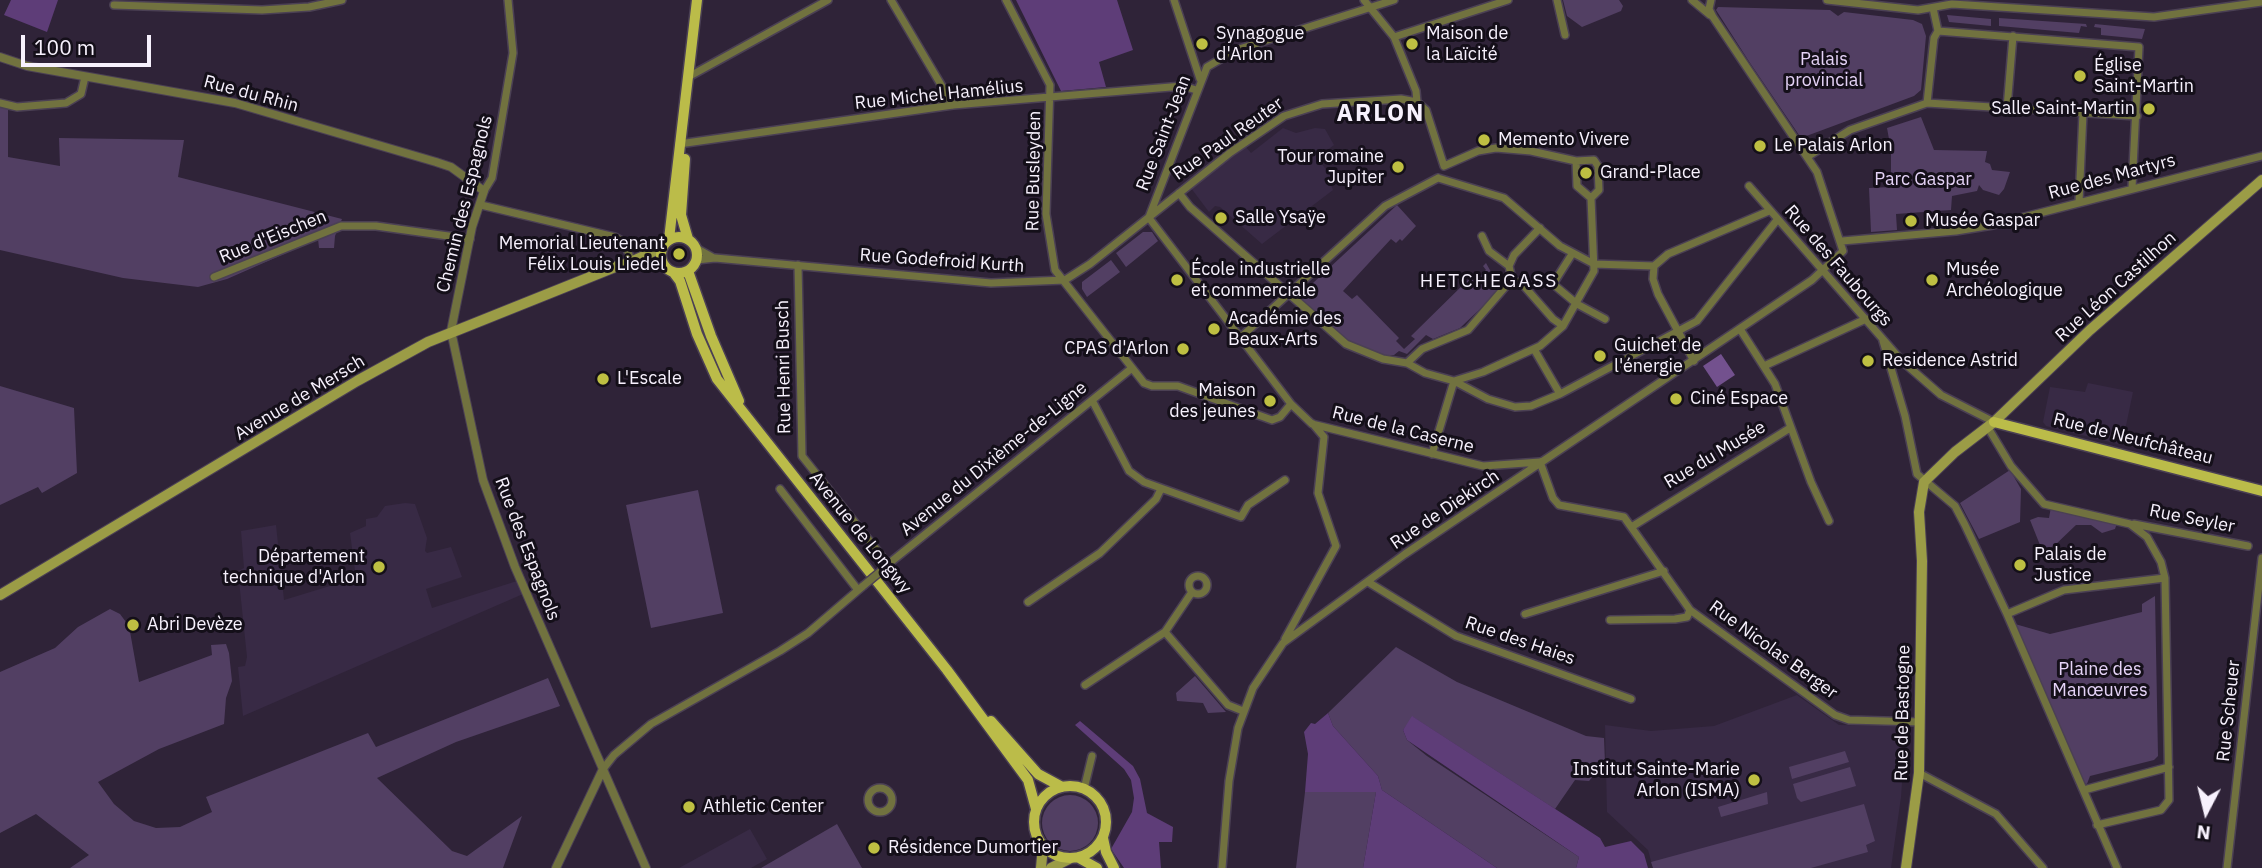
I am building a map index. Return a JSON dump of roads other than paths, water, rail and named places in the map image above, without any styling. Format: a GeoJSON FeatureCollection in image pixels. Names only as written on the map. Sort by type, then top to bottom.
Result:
{"type":"FeatureCollection","features":[{"type":"Feature","properties":{"kind":"main road"},"geometry":{"type":"LineString","coordinates":[[683,142],[681,215],[696,254],[688,271],[674,273],[663,265],[683,142],[697,0]]}},
{"type":"Feature","properties":{"kind":"main road","name":"Rue Léon Castilhon"},"geometry":{"type":"LineString","coordinates":[[1924,481],[1991,424],[2090,330],[2262,180]]}},
{"type":"Feature","properties":{"kind":"main road"},"geometry":{"type":"LineString","coordinates":[[665,243],[678,236],[688,239]]}},
{"type":"Feature","properties":{"kind":"main road","name":"Avenue de Mersch"},"geometry":{"type":"LineString","coordinates":[[0,594],[357,381],[451,331],[632,262],[665,243]]}},
{"type":"Feature","properties":{"kind":"main road","name":"Avenue de Mersch"},"geometry":{"type":"LineString","coordinates":[[632,262],[663,265]]}},
{"type":"Feature","properties":{"kind":"main road","name":"Avenue de Longwy"},"geometry":{"type":"LineString","coordinates":[[688,271],[711,336],[746,416]]}},
{"type":"Feature","properties":{"kind":"main road","name":"Avenue de Longwy"},"geometry":{"type":"LineString","coordinates":[[674,273],[717,379],[947,670]]}},
{"type":"Feature","properties":{"kind":"main road","name":"Rue de Neufchâteau"},"geometry":{"type":"LineString","coordinates":[[1991,424],[2262,491]]}},
{"type":"Feature","properties":{"kind":"main road","name":"Rue de Bastogne"},"geometry":{"type":"LineString","coordinates":[[1906,868],[1919,773],[1922,557],[1919,512],[1924,481]]}},
{"type":"Feature","properties":{"kind":"main road"},"geometry":{"type":"LineString","coordinates":[[947,670],[1038,774],[1062,787],[1084,789],[1102,804],[1107,827],[1097,847],[1051,868]]}},
{"type":"Feature","properties":{"kind":"main road"},"geometry":{"type":"LineString","coordinates":[[947,670],[1028,780],[1036,809],[1034,828],[1043,846],[1050,853],[1074,858],[1097,868]]}},
{"type":"Feature","properties":{"kind":"main road"},"geometry":{"type":"LineString","coordinates":[[1036,809],[1042,799],[1062,787]]}},
{"type":"Feature","properties":{"kind":"main road"},"geometry":{"type":"LineString","coordinates":[[1103,838],[1105,852],[1114,868]]}},
{"type":"Feature","properties":{"kind":"main road"},"geometry":{"type":"LineString","coordinates":[[1041,868],[1043,846]]}},
{"type":"Feature","properties":{"kind":"street"},"geometry":{"type":"LineString","coordinates":[[114,5],[262,10],[309,7],[342,0]]}},
{"type":"Feature","properties":{"kind":"street","name":"Chemin des Espagnols"},"geometry":{"type":"LineString","coordinates":[[451,331],[475,216],[492,178],[513,53],[508,0]]}},
{"type":"Feature","properties":{"kind":"street"},"geometry":{"type":"LineString","coordinates":[[690,76],[828,0]]}},
{"type":"Feature","properties":{"kind":"street"},"geometry":{"type":"LineString","coordinates":[[891,0],[953,105]]}},
{"type":"Feature","properties":{"kind":"street","name":"Rue Busleyden"},"geometry":{"type":"LineString","coordinates":[[1006,0],[1050,85],[1046,228],[1055,270],[1144,383],[1152,386],[1178,386],[1272,420],[1280,417],[1291,404]]}},
{"type":"Feature","properties":{"kind":"street"},"geometry":{"type":"LineString","coordinates":[[1174,0],[1200,79]]}},
{"type":"Feature","properties":{"kind":"street"},"geometry":{"type":"LineString","coordinates":[[1364,0],[1370,4],[1394,37],[1416,91],[1417,102],[1426,110],[1444,166]]}},
{"type":"Feature","properties":{"kind":"street"},"geometry":{"type":"LineString","coordinates":[[1394,37],[1508,0]]}},
{"type":"Feature","properties":{"kind":"street"},"geometry":{"type":"LineString","coordinates":[[1557,0],[1565,35]]}},
{"type":"Feature","properties":{"kind":"street"},"geometry":{"type":"LineString","coordinates":[[1692,0],[1713,18]]}},
{"type":"Feature","properties":{"kind":"street"},"geometry":{"type":"LineString","coordinates":[[1712,0],[1709,9],[1713,18],[1807,157],[1825,191],[1843,251],[1822,272]]}},
{"type":"Feature","properties":{"kind":"street"},"geometry":{"type":"LineString","coordinates":[[1827,0],[1918,10],[1952,4],[1998,4],[2154,17],[2262,2]]}},
{"type":"Feature","properties":{"kind":"street","name":"Rue Saint-Jean"},"geometry":{"type":"LineString","coordinates":[[1149,218],[1200,79],[1216,58],[1370,4],[1390,1]]}},
{"type":"Feature","properties":{"kind":"street"},"geometry":{"type":"LineString","coordinates":[[1927,103],[1934,38],[1938,31],[1933,8]]}},
{"type":"Feature","properties":{"kind":"street"},"geometry":{"type":"LineString","coordinates":[[1938,31],[2134,45],[2141,52],[2132,188]]}},
{"type":"Feature","properties":{"kind":"street"},"geometry":{"type":"LineString","coordinates":[[2007,108],[2013,36]]}},
{"type":"Feature","properties":{"kind":"street","name":"Rue du Rhin"},"geometry":{"type":"LineString","coordinates":[[0,57],[27,66],[235,103],[451,167],[484,191]]}},
{"type":"Feature","properties":{"kind":"street"},"geometry":{"type":"LineString","coordinates":[[0,103],[26,107],[65,103],[80,94],[85,77]]}},
{"type":"Feature","properties":{"kind":"street","name":"Rue Michel Hamélius"},"geometry":{"type":"LineString","coordinates":[[683,142],[953,105],[1183,86],[1196,90]]}},
{"type":"Feature","properties":{"kind":"street","name":"Rue Paul Reuter"},"geometry":{"type":"LineString","coordinates":[[1149,218],[1231,152],[1291,112],[1322,104],[1401,99],[1417,102]]}},
{"type":"Feature","properties":{"kind":"street"},"geometry":{"type":"LineString","coordinates":[[1807,157],[1850,130],[1927,103],[2137,116]]}},
{"type":"Feature","properties":{"kind":"street"},"geometry":{"type":"LineString","coordinates":[[2078,202],[2083,113]]}},
{"type":"Feature","properties":{"kind":"street"},"geometry":{"type":"LineString","coordinates":[[1241,337],[1385,206],[1438,178],[1444,166],[1478,151],[1496,148],[1531,151],[1576,161],[1594,160],[1598,166],[1599,190],[1591,198]]}},
{"type":"Feature","properties":{"kind":"street","name":"Rue des Martyrs"},"geometry":{"type":"LineString","coordinates":[[1842,241],[1956,231],[2262,156]]}},
{"type":"Feature","properties":{"kind":"street"},"geometry":{"type":"LineString","coordinates":[[1454,381],[1483,372],[1534,349],[1554,336],[1577,304],[1594,271],[1594,264],[1591,198],[1577,186],[1576,161]]}},
{"type":"Feature","properties":{"kind":"street"},"geometry":{"type":"LineString","coordinates":[[1438,178],[1504,198],[1572,254],[1594,264],[1654,266],[1668,254],[1769,211]]}},
{"type":"Feature","properties":{"kind":"street","name":"Rue des Faubourgs"},"geometry":{"type":"LineString","coordinates":[[1749,186],[1883,341],[1941,395],[1991,424]]}},
{"type":"Feature","properties":{"kind":"street"},"geometry":{"type":"LineString","coordinates":[[1179,193],[1190,207],[1346,344],[1383,359],[1407,363],[1425,373],[1454,381],[1488,399],[1515,407],[1531,406],[1560,394],[1697,321],[1777,220]]}},
{"type":"Feature","properties":{"kind":"street"},"geometry":{"type":"LineString","coordinates":[[481,205],[615,237],[624,242],[632,262]]}},
{"type":"Feature","properties":{"kind":"street"},"geometry":{"type":"LineString","coordinates":[[1065,280],[1149,218]]}},
{"type":"Feature","properties":{"kind":"street","name":"Rue de la Caserne"},"geometry":{"type":"LineString","coordinates":[[1149,218],[1291,404],[1312,424],[1483,466],[1540,462]]}},
{"type":"Feature","properties":{"kind":"street","name":"Rue d'Eischen"},"geometry":{"type":"LineString","coordinates":[[214,277],[341,226],[376,226],[470,239]]}},
{"type":"Feature","properties":{"kind":"street"},"geometry":{"type":"LineString","coordinates":[[1541,228],[1514,255],[1509,267],[1512,279],[1524,286],[1553,319],[1563,326]]}},
{"type":"Feature","properties":{"kind":"street"},"geometry":{"type":"LineString","coordinates":[[1482,236],[1489,251],[1509,267]]}},
{"type":"Feature","properties":{"kind":"street","name":"Rue Godefroid Kurth"},"geometry":{"type":"LineString","coordinates":[[696,254],[991,283],[1065,280]]}},
{"type":"Feature","properties":{"kind":"street"},"geometry":{"type":"LineString","coordinates":[[1572,254],[1553,284],[1577,304],[1605,319]]}},
{"type":"Feature","properties":{"kind":"street","name":"Rue Henri Busch"},"geometry":{"type":"LineString","coordinates":[[798,265],[802,456],[888,565]]}},
{"type":"Feature","properties":{"kind":"street"},"geometry":{"type":"LineString","coordinates":[[1654,266],[1653,279],[1658,294],[1694,361]]}},
{"type":"Feature","properties":{"kind":"street","name":"Rue de Diekirch"},"geometry":{"type":"LineString","coordinates":[[1222,868],[1229,781],[1243,712],[1267,663],[1283,643],[1540,462],[1694,361],[1822,272]]}},
{"type":"Feature","properties":{"kind":"street"},"geometry":{"type":"LineString","coordinates":[[1407,363],[1422,349],[1468,330],[1512,279]]}},
{"type":"Feature","properties":{"kind":"street"},"geometry":{"type":"LineString","coordinates":[[1764,366],[1866,319]]}},
{"type":"Feature","properties":{"kind":"street","name":"Rue du Musée"},"geometry":{"type":"LineString","coordinates":[[1633,526],[1790,428],[1775,384],[1740,329]]}},
{"type":"Feature","properties":{"kind":"street","name":"Rue des Espagnols"},"geometry":{"type":"LineString","coordinates":[[451,331],[483,480],[519,576],[646,868]]}},
{"type":"Feature","properties":{"kind":"street","name":"Rue des Faubourgs"},"geometry":{"type":"LineString","coordinates":[[1883,341],[1905,416],[1915,468],[1924,481]]}},
{"type":"Feature","properties":{"kind":"street"},"geometry":{"type":"LineString","coordinates":[[1534,349],[1560,394]]}},
{"type":"Feature","properties":{"kind":"street","name":"Avenue du Dixième-de-Ligne"},"geometry":{"type":"LineString","coordinates":[[603,769],[614,755],[650,724],[808,633],[1132,368]]}},
{"type":"Feature","properties":{"kind":"street"},"geometry":{"type":"LineString","coordinates":[[1432,454],[1454,381]]}},
{"type":"Feature","properties":{"kind":"street"},"geometry":{"type":"LineString","coordinates":[[1092,400],[1129,471],[1161,489],[1241,517],[1248,505],[1285,480]]}},
{"type":"Feature","properties":{"kind":"street"},"geometry":{"type":"LineString","coordinates":[[1283,643],[1336,546],[1318,493],[1324,437],[1312,424]]}},
{"type":"Feature","properties":{"kind":"street","name":"Rue Seyler"},"geometry":{"type":"LineString","coordinates":[[1991,424],[1997,443],[2022,480],[2044,504],[2130,524],[2248,546]]}},
{"type":"Feature","properties":{"kind":"street"},"geometry":{"type":"LineString","coordinates":[[1790,428],[1829,521]]}},
{"type":"Feature","properties":{"kind":"street"},"geometry":{"type":"LineString","coordinates":[[1540,462],[1553,498],[1559,505],[1571,509],[1611,513],[1624,517],[1633,526]]}},
{"type":"Feature","properties":{"kind":"street"},"geometry":{"type":"LineString","coordinates":[[1924,481],[1955,506],[2007,614],[2118,868]]}},
{"type":"Feature","properties":{"kind":"street"},"geometry":{"type":"LineString","coordinates":[[780,489],[860,588]]}},
{"type":"Feature","properties":{"kind":"street"},"geometry":{"type":"LineString","coordinates":[[1028,602],[1100,553],[1156,499],[1161,489]]}},
{"type":"Feature","properties":{"kind":"street","name":"Rue Seyler"},"geometry":{"type":"LineString","coordinates":[[2097,825],[2161,810],[2169,800],[2165,578],[2155,549],[2130,524]]}},
{"type":"Feature","properties":{"kind":"street","name":"Rue Nicolas Berger"},"geometry":{"type":"LineString","coordinates":[[1633,526],[1690,610],[1839,718],[1920,722]]}},
{"type":"Feature","properties":{"kind":"street","name":"Rue Scheuer"},"geometry":{"type":"LineString","coordinates":[[2227,868],[2262,558]]}},
{"type":"Feature","properties":{"kind":"street"},"geometry":{"type":"LineString","coordinates":[[1525,614],[1664,571]]}},
{"type":"Feature","properties":{"kind":"street"},"geometry":{"type":"LineString","coordinates":[[2007,614],[2064,590],[2165,578]]}},
{"type":"Feature","properties":{"kind":"street","name":"Rue des Haies"},"geometry":{"type":"LineString","coordinates":[[1367,582],[1456,636],[1631,699]]}},
{"type":"Feature","properties":{"kind":"street"},"geometry":{"type":"LineString","coordinates":[[1085,685],[1165,632],[1192,592]]}},
{"type":"Feature","properties":{"kind":"street"},"geometry":{"type":"LineString","coordinates":[[1305,606],[1315,618]]}},
{"type":"Feature","properties":{"kind":"street","name":"Rue Nicolas Berger"},"geometry":{"type":"LineString","coordinates":[[1610,620],[1675,619],[1687,617],[1690,610]]}},
{"type":"Feature","properties":{"kind":"street"},"geometry":{"type":"LineString","coordinates":[[1165,632],[1228,705],[1243,712]]}},
{"type":"Feature","properties":{"kind":"street"},"geometry":{"type":"LineString","coordinates":[[1084,789],[1092,756]]}},
{"type":"Feature","properties":{"kind":"street"},"geometry":{"type":"LineString","coordinates":[[2084,790],[2169,767]]}},
{"type":"Feature","properties":{"kind":"street"},"geometry":{"type":"LineString","coordinates":[[556,868],[603,769]]}},
{"type":"Feature","properties":{"kind":"street"},"geometry":{"type":"LineString","coordinates":[[1919,773],[1996,814],[2043,868]]}},
{"type":"Feature","properties":{"kind":"place","name":"Synagogue d'Arlon"},"geometry":{"type":"Point","coordinates":[1202,44]}},
{"type":"Feature","properties":{"kind":"place","name":"Maison de la Laïcité"},"geometry":{"type":"Point","coordinates":[1412,44]}},
{"type":"Feature","properties":{"kind":"place","name":"Église Saint-Martin"},"geometry":{"type":"Point","coordinates":[2080,76]}},
{"type":"Feature","properties":{"kind":"place","name":"Salle Saint-Martin"},"geometry":{"type":"Point","coordinates":[2149,109]}},
{"type":"Feature","properties":{"kind":"place","name":"Memento Vivere"},"geometry":{"type":"Point","coordinates":[1484,140]}},
{"type":"Feature","properties":{"kind":"place","name":"Le Palais Arlon"},"geometry":{"type":"Point","coordinates":[1760,146]}},
{"type":"Feature","properties":{"kind":"place","name":"Tour romaine Jupiter"},"geometry":{"type":"Point","coordinates":[1398,167]}},
{"type":"Feature","properties":{"kind":"place","name":"Grand-Place"},"geometry":{"type":"Point","coordinates":[1586,173]}},
{"type":"Feature","properties":{"kind":"place","name":"Salle Ysaÿe"},"geometry":{"type":"Point","coordinates":[1221,218]}},
{"type":"Feature","properties":{"kind":"place","name":"Musée Gaspar"},"geometry":{"type":"Point","coordinates":[1911,221]}},
{"type":"Feature","properties":{"kind":"place","name":"Memorial Lieutenant Félix Louis Liedel"},"geometry":{"type":"Point","coordinates":[679,254]}},
{"type":"Feature","properties":{"kind":"place","name":"École industrielle et commerciale"},"geometry":{"type":"Point","coordinates":[1177,280]}},
{"type":"Feature","properties":{"kind":"place","name":"Musée Archéologique"},"geometry":{"type":"Point","coordinates":[1932,280]}},
{"type":"Feature","properties":{"kind":"place","name":"Académie des Beaux-Arts"},"geometry":{"type":"Point","coordinates":[1214,329]}},
{"type":"Feature","properties":{"kind":"place","name":"CPAS d'Arlon"},"geometry":{"type":"Point","coordinates":[1183,349]}},
{"type":"Feature","properties":{"kind":"place","name":"Guichet de l'énergie"},"geometry":{"type":"Point","coordinates":[1600,356]}},
{"type":"Feature","properties":{"kind":"place","name":"Residence Astrid"},"geometry":{"type":"Point","coordinates":[1868,361]}},
{"type":"Feature","properties":{"kind":"place","name":"L'Escale"},"geometry":{"type":"Point","coordinates":[603,379]}},
{"type":"Feature","properties":{"kind":"place","name":"Ciné Espace"},"geometry":{"type":"Point","coordinates":[1676,399]}},
{"type":"Feature","properties":{"kind":"place","name":"Maison des jeunes"},"geometry":{"type":"Point","coordinates":[1270,401]}},
{"type":"Feature","properties":{"kind":"place","name":"Palais de Justice"},"geometry":{"type":"Point","coordinates":[2020,565]}},
{"type":"Feature","properties":{"kind":"place","name":"Département technique d'Arlon"},"geometry":{"type":"Point","coordinates":[379,567]}},
{"type":"Feature","properties":{"kind":"place","name":"Abri Devèze"},"geometry":{"type":"Point","coordinates":[133,625]}},
{"type":"Feature","properties":{"kind":"place","name":"Institut Sainte-Marie Arlon (ISMA)"},"geometry":{"type":"Point","coordinates":[1754,780]}},
{"type":"Feature","properties":{"kind":"place","name":"Athletic Center"},"geometry":{"type":"Point","coordinates":[689,807]}},
{"type":"Feature","properties":{"kind":"place","name":"Résidence Dumortier"},"geometry":{"type":"Point","coordinates":[874,848]}},
{"type":"Feature","properties":{"kind":"district","name":"ARLON"},"geometry":{"type":"Point","coordinates":[1381,114]}},
{"type":"Feature","properties":{"kind":"district","name":"HETCHEGASS"},"geometry":{"type":"Point","coordinates":[1489,282]}},
{"type":"Feature","properties":{"kind":"park label","name":"Palais provincial"},"geometry":{"type":"Point","coordinates":[1824,70]}},
{"type":"Feature","properties":{"kind":"park label","name":"Parc Gaspar"},"geometry":{"type":"Point","coordinates":[1923,180]}},
{"type":"Feature","properties":{"kind":"park label","name":"Plaine des Manœuvres"},"geometry":{"type":"Point","coordinates":[2100,680]}}]}
